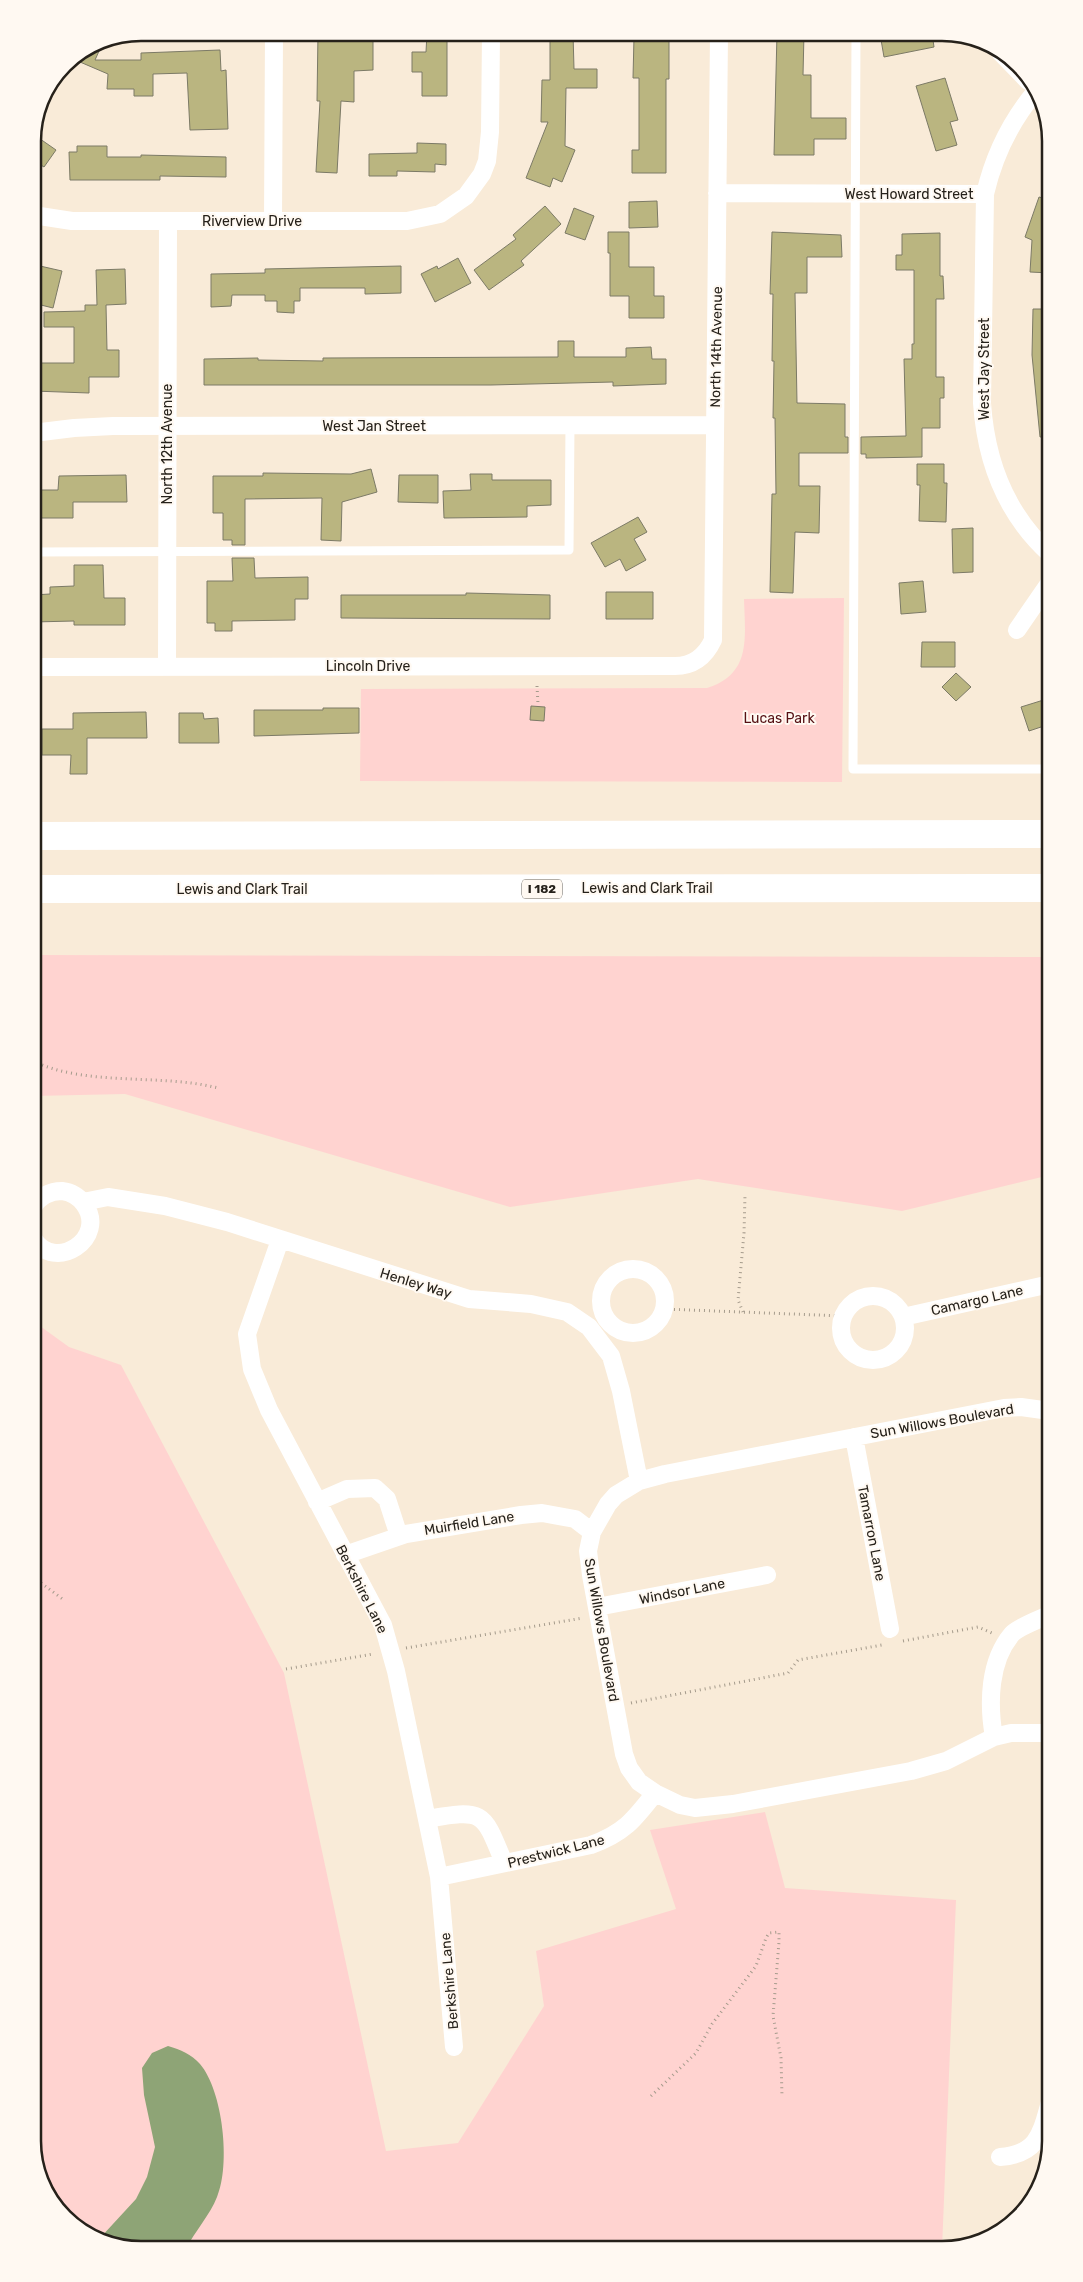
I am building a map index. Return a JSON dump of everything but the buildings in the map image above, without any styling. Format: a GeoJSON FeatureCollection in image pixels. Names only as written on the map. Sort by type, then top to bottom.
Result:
{"type":"FeatureCollection","features":[{"type":"Feature","properties":{"kind":"highway"},"geometry":{"type":"LineString","coordinates":[[41,836],[1042,834]]}},
{"type":"Feature","properties":{"kind":"highway","name":"Lewis and Clark Trail"},"geometry":{"type":"LineString","coordinates":[[41,889],[1042,888]]}},
{"type":"Feature","properties":{"kind":"street"},"geometry":{"type":"LineString","coordinates":[[272,221],[274,41]]}},
{"type":"Feature","properties":{"kind":"street","name":"Riverview Drive"},"geometry":{"type":"LineString","coordinates":[[41,216],[72,221],[272,221],[424,219],[440,214],[466,196],[482,174],[487,161],[490,132],[491,41]]}},
{"type":"Feature","properties":{"kind":"street","name":"North 14th Avenue"},"geometry":{"type":"LineString","coordinates":[[702,657],[713,640],[718,41]]}},
{"type":"Feature","properties":{"kind":"street","name":"West Howard Street"},"geometry":{"type":"LineString","coordinates":[[717,193],[985,194],[991,168],[1000,146],[1023,106],[1031,97]]}},
{"type":"Feature","properties":{"kind":"street","name":"West Jay Street"},"geometry":{"type":"LineString","coordinates":[[985,194],[982,403],[984,430],[995,472],[1009,504],[1042,545]]}},
{"type":"Feature","properties":{"kind":"street","name":"North 12th Avenue"},"geometry":{"type":"LineString","coordinates":[[167,667],[168,221]]}},
{"type":"Feature","properties":{"kind":"street","name":"West Jan Street"},"geometry":{"type":"LineString","coordinates":[[41,433],[74,428],[168,426],[715,425]]}},
{"type":"Feature","properties":{"kind":"street"},"geometry":{"type":"LineString","coordinates":[[1017,630],[1042,594]]}},
{"type":"Feature","properties":{"kind":"street","name":"Lincoln Drive"},"geometry":{"type":"LineString","coordinates":[[41,667],[684,666],[702,657]]}},
{"type":"Feature","properties":{"kind":"street"},"geometry":{"type":"LineString","coordinates":[[41,1198],[44,1195],[54,1192],[73,1194],[83,1202],[90,1218],[90,1228],[81,1245],[72,1251],[62,1254],[52,1253],[41,1247]]}},
{"type":"Feature","properties":{"kind":"street","name":"Henley Way"},"geometry":{"type":"LineString","coordinates":[[83,1202],[108,1197],[165,1206],[227,1222],[469,1299],[531,1304],[567,1312],[589,1327],[611,1356],[621,1391],[639,1481]]}},
{"type":"Feature","properties":{"kind":"street","name":"Berkshire Lane"},"geometry":{"type":"LineString","coordinates":[[280,1240],[247,1334],[248,1351],[252,1369],[269,1410],[383,1625],[439,1877],[454,2047]]}},
{"type":"Feature","properties":{"kind":"street"},"geometry":{"type":"LineString","coordinates":[[638,1269],[649,1273],[657,1280],[664,1294],[664,1309],[652,1326],[643,1331],[628,1332],[613,1326],[606,1319],[600,1299],[603,1288],[609,1279],[622,1271],[638,1269]]}},
{"type":"Feature","properties":{"kind":"street","name":"Camargo Lane"},"geometry":{"type":"LineString","coordinates":[[903,1316],[1042,1286]]}},
{"type":"Feature","properties":{"kind":"street"},"geometry":{"type":"LineString","coordinates":[[868,1296],[878,1296],[889,1300],[903,1316],[905,1327],[899,1346],[892,1354],[873,1360],[858,1356],[846,1346],[842,1337],[841,1326],[843,1316],[849,1306],[857,1300],[868,1296]]}},
{"type":"Feature","properties":{"kind":"street"},"geometry":{"type":"LineString","coordinates":[[599,1338],[613,1326]]}},
{"type":"Feature","properties":{"kind":"street","name":"Sun Willows Boulevard"},"geometry":{"type":"LineString","coordinates":[[1042,1411],[1021,1407],[1004,1408],[665,1474],[639,1481],[616,1495],[608,1504],[592,1532],[588,1551],[614,1706],[624,1754],[629,1768],[639,1782],[680,1805],[695,1808],[733,1804],[911,1771],[946,1761],[994,1737],[1011,1733],[1042,1733]]}},
{"type":"Feature","properties":{"kind":"street","name":"Tamarron Lane"},"geometry":{"type":"LineString","coordinates":[[854,1437],[892,1638]]}},
{"type":"Feature","properties":{"kind":"street"},"geometry":{"type":"LineString","coordinates":[[317,1502],[347,1489],[375,1488],[387,1500],[399,1536]]}},
{"type":"Feature","properties":{"kind":"street","name":"Muirfield Lane"},"geometry":{"type":"LineString","coordinates":[[345,1556],[399,1536],[483,1520],[542,1513],[575,1519],[592,1532]]}},
{"type":"Feature","properties":{"kind":"street","name":"Windsor Lane"},"geometry":{"type":"LineString","coordinates":[[597,1611],[768,1575]]}},
{"type":"Feature","properties":{"kind":"street"},"geometry":{"type":"LineString","coordinates":[[994,1737],[990,1712],[995,1663],[1013,1632],[1042,1618]]}},
{"type":"Feature","properties":{"kind":"street","name":"Prestwick Lane"},"geometry":{"type":"LineString","coordinates":[[439,1877],[590,1845],[610,1838],[625,1828],[656,1793]]}},
{"type":"Feature","properties":{"kind":"street"},"geometry":{"type":"LineString","coordinates":[[427,1819],[461,1813],[477,1815],[488,1826],[504,1863]]}},
{"type":"Feature","properties":{"kind":"street"},"geometry":{"type":"LineString","coordinates":[[1000,2157],[1014,2156],[1036,2142],[1042,2130]]}},
{"type":"Feature","properties":{"kind":"lane"},"geometry":{"type":"LineString","coordinates":[[856,41],[857,193],[853,769],[1042,769]]}},
{"type":"Feature","properties":{"kind":"lane"},"geometry":{"type":"LineString","coordinates":[[41,552],[569,550],[570,426]]}},
{"type":"Feature","properties":{"kind":"path"},"geometry":{"type":"LineString","coordinates":[[537,686],[538,704]]}},
{"type":"Feature","properties":{"kind":"path"},"geometry":{"type":"LineString","coordinates":[[41,1064],[64,1072],[181,1081],[218,1088]]}},
{"type":"Feature","properties":{"kind":"path"},"geometry":{"type":"LineString","coordinates":[[742,1312],[738,1300],[744,1233],[745,1195]]}},
{"type":"Feature","properties":{"kind":"path"},"geometry":{"type":"LineString","coordinates":[[664,1309],[843,1316]]}},
{"type":"Feature","properties":{"kind":"path"},"geometry":{"type":"LineString","coordinates":[[41,1583],[64,1600]]}},
{"type":"Feature","properties":{"kind":"path"},"geometry":{"type":"LineString","coordinates":[[286,1669],[597,1611]]}},
{"type":"Feature","properties":{"kind":"path"},"geometry":{"type":"LineString","coordinates":[[614,1706],[788,1672],[798,1660],[892,1638],[978,1627],[1008,1641]]}},
{"type":"Feature","properties":{"kind":"path"},"geometry":{"type":"LineString","coordinates":[[651,2096],[696,2054],[716,2018],[756,1966],[766,1938],[770,1932],[774,1931],[778,1932],[779,1942],[774,2016],[781,2058],[782,2096]]}},
{"type":"Feature","properties":{"kind":"green space","name":"Lucas Park"},"geometry":{"type":"Polygon","coordinates":[[[844,598],[842,782],[360,781],[361,689],[707,688],[722,682],[732,674],[739,664],[745,640],[744,599],[844,598]]]}},
{"type":"Feature","properties":{"kind":"green space"},"geometry":{"type":"Polygon","coordinates":[[[41,955],[1042,957],[1042,1177],[902,1211],[698,1179],[510,1207],[125,1094],[41,1096],[41,955]]]}},
{"type":"Feature","properties":{"kind":"green space"},"geometry":{"type":"Polygon","coordinates":[[[41,1327],[69,1347],[121,1365],[284,1673],[386,2151],[458,2143],[544,2006],[536,1951],[676,1909],[650,1830],[765,1812],[785,1888],[956,1900],[942,2241],[135,2241],[109,2235],[86,2224],[62,2202],[55,2191],[43,2160],[41,2141],[41,1327]]]}},
{"type":"Feature","properties":{"kind":"shaded area"},"geometry":{"type":"Polygon","coordinates":[[[168,2046],[186,2053],[197,2061],[208,2076],[219,2110],[224,2148],[221,2183],[214,2204],[191,2241],[135,2241],[105,2233],[136,2199],[147,2177],[155,2147],[144,2095],[142,2068],[152,2053],[168,2046]]]}}]}
